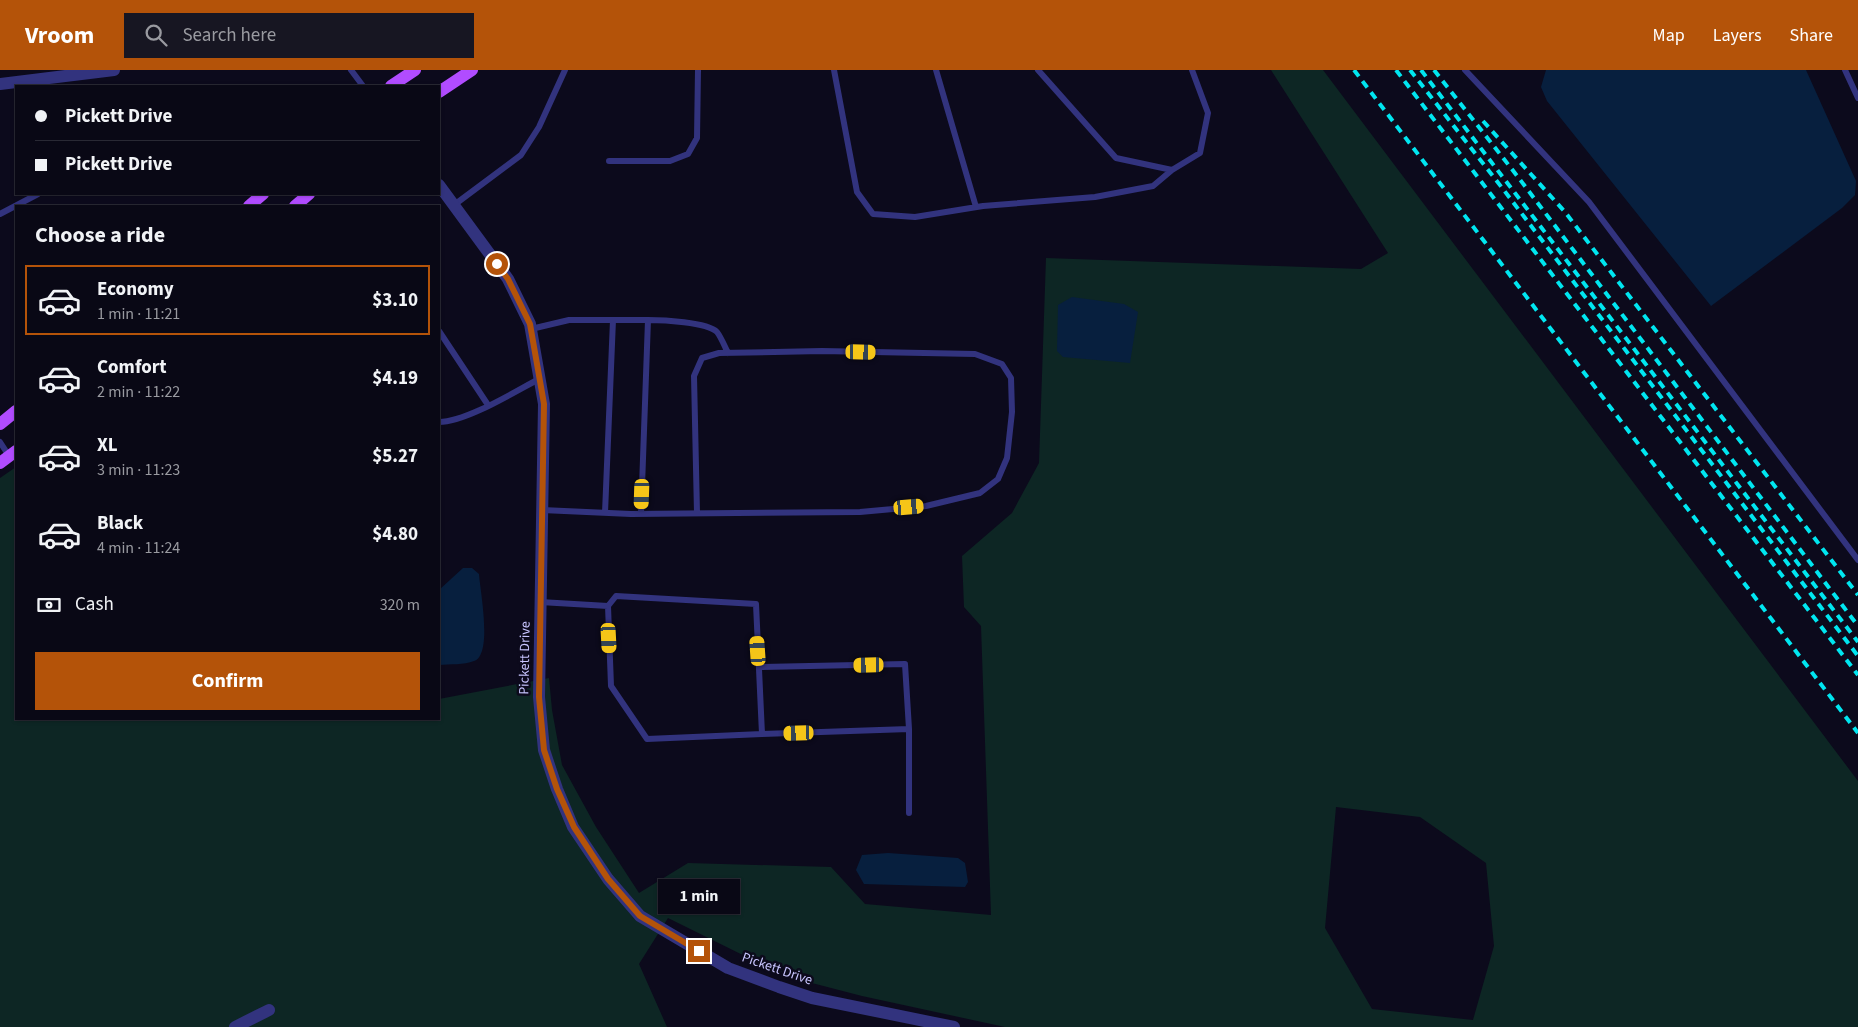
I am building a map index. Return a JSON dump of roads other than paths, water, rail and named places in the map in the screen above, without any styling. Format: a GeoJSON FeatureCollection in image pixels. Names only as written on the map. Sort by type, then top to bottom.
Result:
{"type":"FeatureCollection","features":[{"type":"Feature","properties":{"kind":"main road"},"geometry":{"type":"LineString","coordinates":[[392,85],[415,70]]}},
{"type":"Feature","properties":{"kind":"main road"},"geometry":{"type":"LineString","coordinates":[[440,91],[472,70]]}},
{"type":"Feature","properties":{"kind":"main road"},"geometry":{"type":"LineString","coordinates":[[250,205],[261,195]]}},
{"type":"Feature","properties":{"kind":"main road"},"geometry":{"type":"LineString","coordinates":[[296,205],[307,195]]}},
{"type":"Feature","properties":{"kind":"main road"},"geometry":{"type":"LineString","coordinates":[[0,424],[15,412]]}},
{"type":"Feature","properties":{"kind":"street"},"geometry":{"type":"LineString","coordinates":[[0,84],[114,70]]}},
{"type":"Feature","properties":{"kind":"street","name":"Pickett Drive"},"geometry":{"type":"LineString","coordinates":[[440,186],[508,279],[530,324],[544,404],[539,697],[544,750],[557,789],[574,827],[608,879],[640,916],[728,968],[812,998],[954,1027]]}},
{"type":"Feature","properties":{"kind":"street"},"geometry":{"type":"LineString","coordinates":[[235,1027],[269,1010]]}},
{"type":"Feature","properties":{"kind":"lane"},"geometry":{"type":"LineString","coordinates":[[351,70],[362,85]]}},
{"type":"Feature","properties":{"kind":"lane"},"geometry":{"type":"LineString","coordinates":[[454,205],[521,155],[539,127],[565,70]]}},
{"type":"Feature","properties":{"kind":"lane"},"geometry":{"type":"LineString","coordinates":[[609,161],[670,161],[688,154],[697,138],[698,70]]}},
{"type":"Feature","properties":{"kind":"lane"},"geometry":{"type":"LineString","coordinates":[[834,70],[857,192],[873,214],[915,217],[976,207],[1096,197],[1153,186],[1172,170],[1200,153],[1208,113],[1192,70]]}},
{"type":"Feature","properties":{"kind":"lane"},"geometry":{"type":"LineString","coordinates":[[936,70],[976,207]]}},
{"type":"Feature","properties":{"kind":"lane"},"geometry":{"type":"LineString","coordinates":[[1038,70],[1116,158],[1172,170]]}},
{"type":"Feature","properties":{"kind":"lane"},"geometry":{"type":"LineString","coordinates":[[1465,70],[1589,202],[1858,560]]}},
{"type":"Feature","properties":{"kind":"lane"},"geometry":{"type":"LineString","coordinates":[[1845,70],[1858,98]]}},
{"type":"Feature","properties":{"kind":"lane"},"geometry":{"type":"LineString","coordinates":[[17,205],[36,195]]}},
{"type":"Feature","properties":{"kind":"lane"},"geometry":{"type":"LineString","coordinates":[[0,214],[15,206]]}},
{"type":"Feature","properties":{"kind":"lane"},"geometry":{"type":"LineString","coordinates":[[530,329],[569,320],[676,321],[711,329],[716,332],[728,353]]}},
{"type":"Feature","properties":{"kind":"lane"},"geometry":{"type":"LineString","coordinates":[[605,513],[613,320]]}},
{"type":"Feature","properties":{"kind":"lane"},"geometry":{"type":"LineString","coordinates":[[641,514],[648,320]]}},
{"type":"Feature","properties":{"kind":"lane"},"geometry":{"type":"LineString","coordinates":[[440,333],[488,405]]}},
{"type":"Feature","properties":{"kind":"lane"},"geometry":{"type":"LineString","coordinates":[[542,510],[641,514],[860,512],[926,506],[980,493],[998,479],[1007,458],[1012,412],[1011,378],[1002,364],[975,354],[822,351],[719,353],[702,358],[694,376],[697,513]]}},
{"type":"Feature","properties":{"kind":"lane"},"geometry":{"type":"LineString","coordinates":[[440,422],[449,422],[539,379]]}},
{"type":"Feature","properties":{"kind":"lane"},"geometry":{"type":"LineString","coordinates":[[0,442],[9,457]]}},
{"type":"Feature","properties":{"kind":"lane"},"geometry":{"type":"LineString","coordinates":[[762,734],[756,604],[616,596],[608,606],[611,686],[647,740],[909,729]]}},
{"type":"Feature","properties":{"kind":"lane"},"geometry":{"type":"LineString","coordinates":[[540,602],[608,606]]}},
{"type":"Feature","properties":{"kind":"lane"},"geometry":{"type":"LineString","coordinates":[[759,667],[905,664],[909,729],[909,813]]}},
{"type":"Feature","properties":{"kind":"water"},"geometry":{"type":"Polygon","coordinates":[[[1546,70],[1806,70],[1856,181],[1855,195],[1842,208],[1711,306],[1547,101],[1541,87],[1546,70]]]}},
{"type":"Feature","properties":{"kind":"water"},"geometry":{"type":"Polygon","coordinates":[[[1072,297],[1124,304],[1138,312],[1130,363],[1063,357],[1057,351],[1058,305],[1072,297]]]}},
{"type":"Feature","properties":{"kind":"water"},"geometry":{"type":"Polygon","coordinates":[[[463,568],[472,568],[479,574],[484,635],[480,656],[474,661],[440,665],[440,589],[463,568]]]}},
{"type":"Feature","properties":{"kind":"water"},"geometry":{"type":"Polygon","coordinates":[[[888,853],[958,858],[965,863],[968,882],[965,887],[864,884],[856,870],[862,855],[888,853]]]}},
{"type":"Feature","properties":{"kind":"railway"},"geometry":{"type":"LineString","coordinates":[[1354,70],[1858,733]]}},
{"type":"Feature","properties":{"kind":"railway"},"geometry":{"type":"LineString","coordinates":[[1396,70],[1858,675]]}},
{"type":"Feature","properties":{"kind":"railway"},"geometry":{"type":"LineString","coordinates":[[1410,70],[1503,189],[1858,656]]}},
{"type":"Feature","properties":{"kind":"railway"},"geometry":{"type":"LineString","coordinates":[[1421,70],[1858,642]]}},
{"type":"Feature","properties":{"kind":"railway"},"geometry":{"type":"LineString","coordinates":[[1434,70],[1518,177],[1858,626]]}},
{"type":"Feature","properties":{"kind":"railway"},"geometry":{"type":"LineString","coordinates":[[1483,121],[1565,212],[1858,595]]}}]}
